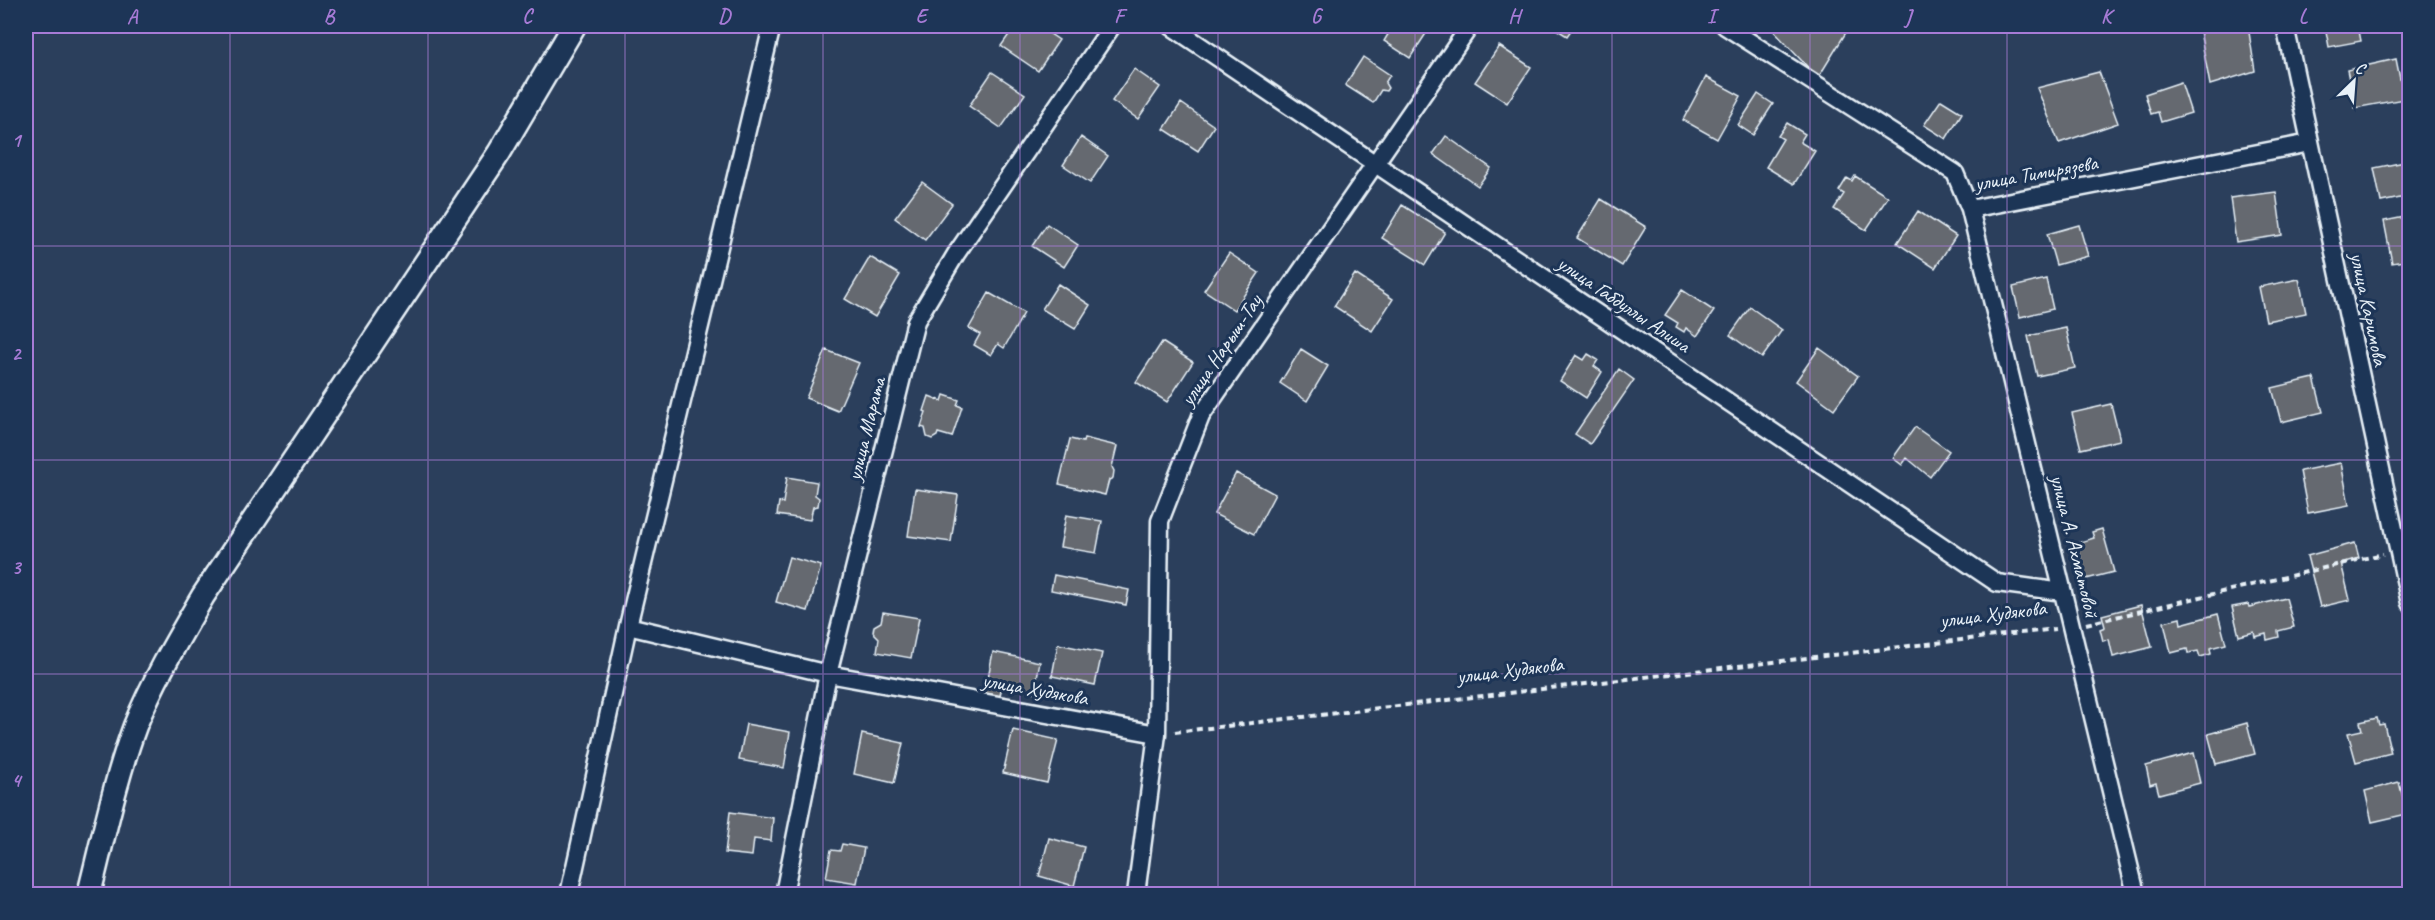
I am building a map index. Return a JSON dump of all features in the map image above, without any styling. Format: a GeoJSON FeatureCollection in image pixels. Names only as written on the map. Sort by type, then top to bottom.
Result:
{"type":"FeatureCollection","features":[{"type":"Feature","properties":{"kind":"main road"},"geometry":{"type":"LineString","coordinates":[[89,894],[135,728],[172,648],[203,596],[499,153],[574,26]]}},
{"type":"Feature","properties":{"kind":"street"},"geometry":{"type":"LineString","coordinates":[[569,894],[628,626],[772,26]]}},
{"type":"Feature","properties":{"kind":"street","name":"улица Марата"},"geometry":{"type":"LineString","coordinates":[[784,894],[828,674],[916,321],[956,254],[1112,26]]}},
{"type":"Feature","properties":{"kind":"street","name":"улица Габдуллы Алиша"},"geometry":{"type":"LineString","coordinates":[[1171,26],[1997,583],[2063,592]]}},
{"type":"Feature","properties":{"kind":"street","name":"улица Нарыш-Тау"},"geometry":{"type":"LineString","coordinates":[[1136,894],[1157,734],[1160,521],[1201,416],[1470,26]]}},
{"type":"Feature","properties":{"kind":"street","name":"улица Тимирязева"},"geometry":{"type":"LineString","coordinates":[[1725,26],[1955,173],[1970,209],[2310,143]]}},
{"type":"Feature","properties":{"kind":"street","name":"улица Каримова"},"geometry":{"type":"LineString","coordinates":[[2285,26],[2409,603]]}},
{"type":"Feature","properties":{"kind":"street","name":"улица А. Ахматовой"},"geometry":{"type":"LineString","coordinates":[[1970,209],[2136,894]]}},
{"type":"Feature","properties":{"kind":"street","name":"улица Худякова"},"geometry":{"type":"LineString","coordinates":[[628,626],[828,674],[1157,734]]}},
{"type":"Feature","properties":{"kind":"path","name":"улица Худякова"},"geometry":{"type":"LineString","coordinates":[[1157,734],[2072,627],[2398,551]]}},
{"type":"Feature","properties":{"kind":"building"},"geometry":{"type":"Polygon","coordinates":[[[1015,26],[1038,26],[1059,40],[1038,71],[1001,46],[1015,26]]]}},
{"type":"Feature","properties":{"kind":"building"},"geometry":{"type":"Polygon","coordinates":[[[1393,26],[1431,26],[1410,58],[1384,41],[1393,26]]]}},
{"type":"Feature","properties":{"kind":"building"},"geometry":{"type":"Polygon","coordinates":[[[1551,26],[1574,26],[1567,36],[1551,26]]]}},
{"type":"Feature","properties":{"kind":"building"},"geometry":{"type":"Polygon","coordinates":[[[1772,26],[1850,26],[1818,78],[1771,28],[1772,26]]]}},
{"type":"Feature","properties":{"kind":"building"},"geometry":{"type":"Polygon","coordinates":[[[2222,26],[2248,26],[2255,71],[2210,85],[2200,31],[2222,26]]]}},
{"type":"Feature","properties":{"kind":"building"},"geometry":{"type":"Polygon","coordinates":[[[2325,26],[2358,26],[2361,41],[2329,47],[2325,26]]]}},
{"type":"Feature","properties":{"kind":"building"},"geometry":{"type":"Polygon","coordinates":[[[1499,46],[1531,67],[1507,103],[1475,82],[1499,46]]]}},
{"type":"Feature","properties":{"kind":"building"},"geometry":{"type":"Polygon","coordinates":[[[1363,57],[1390,75],[1385,83],[1388,88],[1386,91],[1381,90],[1373,103],[1345,85],[1363,57]]]}},
{"type":"Feature","properties":{"kind":"building"},"geometry":{"type":"Polygon","coordinates":[[[2396,59],[2404,99],[2355,108],[2347,70],[2396,59]]]}},
{"type":"Feature","properties":{"kind":"building"},"geometry":{"type":"Polygon","coordinates":[[[1134,69],[1160,87],[1138,119],[1112,101],[1134,69]]]}},
{"type":"Feature","properties":{"kind":"building"},"geometry":{"type":"Polygon","coordinates":[[[992,72],[1025,94],[1001,128],[969,106],[992,72]]]}},
{"type":"Feature","properties":{"kind":"building"},"geometry":{"type":"Polygon","coordinates":[[[2099,72],[2118,123],[2059,143],[2037,88],[2099,72]]]}},
{"type":"Feature","properties":{"kind":"building"},"geometry":{"type":"Polygon","coordinates":[[[1706,77],[1741,96],[1717,139],[1683,120],[1706,77]]]}},
{"type":"Feature","properties":{"kind":"building"},"geometry":{"type":"Polygon","coordinates":[[[2181,82],[2191,113],[2161,122],[2158,112],[2151,114],[2145,94],[2181,82]]]}},
{"type":"Feature","properties":{"kind":"building"},"geometry":{"type":"Polygon","coordinates":[[[1758,94],[1773,104],[1753,135],[1738,125],[1758,94]]]}},
{"type":"Feature","properties":{"kind":"building"},"geometry":{"type":"Polygon","coordinates":[[[1941,100],[1962,113],[1946,139],[1924,125],[1941,100]]]}},
{"type":"Feature","properties":{"kind":"building"},"geometry":{"type":"Polygon","coordinates":[[[1181,103],[1214,126],[1198,151],[1164,129],[1181,103]]]}},
{"type":"Feature","properties":{"kind":"building"},"geometry":{"type":"Polygon","coordinates":[[[1787,123],[1805,134],[1800,142],[1815,151],[1794,184],[1766,167],[1783,139],[1778,136],[1787,123]]]}},
{"type":"Feature","properties":{"kind":"building"},"geometry":{"type":"Polygon","coordinates":[[[1446,136],[1491,168],[1478,186],[1433,154],[1446,136]]]}},
{"type":"Feature","properties":{"kind":"building"},"geometry":{"type":"Polygon","coordinates":[[[1081,137],[1108,156],[1090,183],[1063,165],[1081,137]]]}},
{"type":"Feature","properties":{"kind":"building"},"geometry":{"type":"Polygon","coordinates":[[[2410,161],[2410,196],[2381,202],[2374,168],[2410,161]]]}},
{"type":"Feature","properties":{"kind":"building"},"geometry":{"type":"Polygon","coordinates":[[[1855,176],[1888,197],[1866,230],[1834,209],[1844,194],[1839,191],[1847,178],[1852,181],[1855,176]]]}},
{"type":"Feature","properties":{"kind":"building"},"geometry":{"type":"Polygon","coordinates":[[[922,182],[952,204],[925,240],[895,218],[922,182]]]}},
{"type":"Feature","properties":{"kind":"building"},"geometry":{"type":"Polygon","coordinates":[[[2276,192],[2282,235],[2236,242],[2230,198],[2276,192]]]}},
{"type":"Feature","properties":{"kind":"building"},"geometry":{"type":"Polygon","coordinates":[[[1601,199],[1646,227],[1622,266],[1577,238],[1601,199]]]}},
{"type":"Feature","properties":{"kind":"building"},"geometry":{"type":"Polygon","coordinates":[[[1402,205],[1445,232],[1425,265],[1382,238],[1402,205]]]}},
{"type":"Feature","properties":{"kind":"building"},"geometry":{"type":"Polygon","coordinates":[[[1918,211],[1956,236],[1935,268],[1897,243],[1918,211]]]}},
{"type":"Feature","properties":{"kind":"building"},"geometry":{"type":"Polygon","coordinates":[[[2410,216],[2410,260],[2392,263],[2384,221],[2410,216]]]}},
{"type":"Feature","properties":{"kind":"building"},"geometry":{"type":"Polygon","coordinates":[[[1047,224],[1078,245],[1064,267],[1032,246],[1047,224]]]}},
{"type":"Feature","properties":{"kind":"building"},"geometry":{"type":"Polygon","coordinates":[[[2079,225],[2088,256],[2056,265],[2047,234],[2079,225]]]}},
{"type":"Feature","properties":{"kind":"building"},"geometry":{"type":"Polygon","coordinates":[[[1229,253],[1259,273],[1234,310],[1204,290],[1229,253]]]}},
{"type":"Feature","properties":{"kind":"building"},"geometry":{"type":"Polygon","coordinates":[[[870,257],[900,275],[875,317],[845,299],[870,257]]]}},
{"type":"Feature","properties":{"kind":"building"},"geometry":{"type":"Polygon","coordinates":[[[1355,274],[1393,299],[1372,331],[1334,306],[1355,274]]]}},
{"type":"Feature","properties":{"kind":"building"},"geometry":{"type":"Polygon","coordinates":[[[2046,279],[2053,309],[2020,317],[2013,287],[2046,279]]]}},
{"type":"Feature","properties":{"kind":"building"},"geometry":{"type":"Polygon","coordinates":[[[2299,279],[2306,313],[2266,321],[2259,287],[2299,279]]]}},
{"type":"Feature","properties":{"kind":"building"},"geometry":{"type":"Polygon","coordinates":[[[1058,284],[1090,305],[1075,329],[1042,309],[1058,284]]]}},
{"type":"Feature","properties":{"kind":"building"},"geometry":{"type":"Polygon","coordinates":[[[1682,290],[1714,311],[1697,336],[1686,328],[1684,332],[1676,327],[1678,323],[1665,315],[1682,290]]]}},
{"type":"Feature","properties":{"kind":"building"},"geometry":{"type":"Polygon","coordinates":[[[989,293],[1024,313],[1004,348],[998,344],[991,355],[974,345],[980,334],[969,328],[989,293]]]}},
{"type":"Feature","properties":{"kind":"building"},"geometry":{"type":"Polygon","coordinates":[[[1750,307],[1782,330],[1762,358],[1730,335],[1750,307]]]}},
{"type":"Feature","properties":{"kind":"building"},"geometry":{"type":"Polygon","coordinates":[[[2066,328],[2075,368],[2037,376],[2028,336],[2066,328]]]}},
{"type":"Feature","properties":{"kind":"building"},"geometry":{"type":"Polygon","coordinates":[[[1162,342],[1193,362],[1167,402],[1136,382],[1162,342]]]}},
{"type":"Feature","properties":{"kind":"building"},"geometry":{"type":"Polygon","coordinates":[[[1819,348],[1858,376],[1834,409],[1796,381],[1819,348]]]}},
{"type":"Feature","properties":{"kind":"building"},"geometry":{"type":"Polygon","coordinates":[[[1301,349],[1328,366],[1307,401],[1280,383],[1301,349]]]}},
{"type":"Feature","properties":{"kind":"building"},"geometry":{"type":"Polygon","coordinates":[[[826,350],[859,363],[838,411],[806,398],[826,350]]]}},
{"type":"Feature","properties":{"kind":"building"},"geometry":{"type":"Polygon","coordinates":[[[1588,354],[1598,360],[1594,366],[1602,372],[1586,398],[1560,381],[1576,355],[1584,360],[1588,354]]]}},
{"type":"Feature","properties":{"kind":"building"},"geometry":{"type":"Polygon","coordinates":[[[1619,369],[1634,380],[1590,444],[1575,434],[1619,369]]]}},
{"type":"Feature","properties":{"kind":"building"},"geometry":{"type":"Polygon","coordinates":[[[2314,378],[2323,412],[2281,422],[2272,388],[2314,378]]]}},
{"type":"Feature","properties":{"kind":"building"},"geometry":{"type":"Polygon","coordinates":[[[944,395],[959,400],[957,405],[962,407],[952,437],[938,433],[932,439],[927,437],[925,428],[921,427],[926,412],[924,411],[929,396],[942,401],[944,395]]]}},
{"type":"Feature","properties":{"kind":"building"},"geometry":{"type":"Polygon","coordinates":[[[2111,404],[2120,440],[2081,449],[2072,413],[2111,404]]]}},
{"type":"Feature","properties":{"kind":"building"},"geometry":{"type":"Polygon","coordinates":[[[1915,427],[1949,451],[1930,477],[1907,458],[1902,465],[1893,458],[1915,427]]]}},
{"type":"Feature","properties":{"kind":"building"},"geometry":{"type":"Polygon","coordinates":[[[1084,438],[1117,446],[1112,467],[1113,478],[1109,480],[1105,495],[1059,484],[1070,439],[1083,442],[1084,438]]]}},
{"type":"Feature","properties":{"kind":"building"},"geometry":{"type":"Polygon","coordinates":[[[2341,463],[2349,505],[2308,513],[2300,471],[2341,463]]]}},
{"type":"Feature","properties":{"kind":"building"},"geometry":{"type":"Polygon","coordinates":[[[1236,473],[1275,494],[1254,534],[1214,514],[1236,473]]]}},
{"type":"Feature","properties":{"kind":"building"},"geometry":{"type":"Polygon","coordinates":[[[787,477],[817,482],[815,495],[819,498],[818,506],[813,507],[810,520],[777,515],[779,502],[783,503],[787,477]]]}},
{"type":"Feature","properties":{"kind":"building"},"geometry":{"type":"Polygon","coordinates":[[[915,489],[958,495],[951,542],[908,536],[915,489]]]}},
{"type":"Feature","properties":{"kind":"building"},"geometry":{"type":"Polygon","coordinates":[[[1066,515],[1102,521],[1096,553],[1060,547],[1066,515]]]}},
{"type":"Feature","properties":{"kind":"building"},"geometry":{"type":"Polygon","coordinates":[[[2102,529],[2114,572],[2086,579],[2077,543],[2094,538],[2092,532],[2102,529]]]}},
{"type":"Feature","properties":{"kind":"building"},"geometry":{"type":"Polygon","coordinates":[[[2355,543],[2359,558],[2341,563],[2350,600],[2320,607],[2307,556],[2355,543]]]}},
{"type":"Feature","properties":{"kind":"building"},"geometry":{"type":"Polygon","coordinates":[[[789,557],[821,566],[808,611],[776,602],[789,557]]]}},
{"type":"Feature","properties":{"kind":"building"},"geometry":{"type":"Polygon","coordinates":[[[1054,575],[1129,590],[1126,605],[1051,590],[1054,575]]]}},
{"type":"Feature","properties":{"kind":"building"},"geometry":{"type":"Polygon","coordinates":[[[2286,598],[2294,627],[2278,631],[2279,637],[2267,640],[2266,634],[2255,637],[2254,632],[2239,636],[2232,607],[2248,604],[2249,607],[2286,598]]]}},
{"type":"Feature","properties":{"kind":"building"},"geometry":{"type":"Polygon","coordinates":[[[2141,605],[2152,647],[2113,657],[2109,639],[2103,641],[2100,629],[2105,627],[2102,615],[2141,605]]]}},
{"type":"Feature","properties":{"kind":"building"},"geometry":{"type":"Polygon","coordinates":[[[883,612],[919,618],[911,658],[877,652],[879,638],[873,632],[874,626],[881,622],[883,612]]]}},
{"type":"Feature","properties":{"kind":"building"},"geometry":{"type":"Polygon","coordinates":[[[2218,614],[2226,644],[2210,648],[2211,654],[2200,657],[2198,651],[2188,653],[2187,649],[2171,653],[2164,622],[2180,618],[2181,624],[2218,614]]]}},
{"type":"Feature","properties":{"kind":"building"},"geometry":{"type":"Polygon","coordinates":[[[1058,644],[1102,653],[1095,685],[1052,676],[1058,644]]]}},
{"type":"Feature","properties":{"kind":"building"},"geometry":{"type":"Polygon","coordinates":[[[993,652],[1040,662],[1034,692],[1002,685],[1000,696],[985,693],[993,652]]]}},
{"type":"Feature","properties":{"kind":"building"},"geometry":{"type":"Polygon","coordinates":[[[2377,718],[2379,725],[2384,724],[2391,753],[2356,762],[2348,733],[2362,730],[2360,722],[2377,718]]]}},
{"type":"Feature","properties":{"kind":"building"},"geometry":{"type":"Polygon","coordinates":[[[2247,723],[2255,754],[2216,764],[2208,734],[2247,723]]]}},
{"type":"Feature","properties":{"kind":"building"},"geometry":{"type":"Polygon","coordinates":[[[746,724],[790,732],[784,768],[739,760],[746,724]]]}},
{"type":"Feature","properties":{"kind":"building"},"geometry":{"type":"Polygon","coordinates":[[[1013,730],[1058,740],[1047,783],[1003,773],[1013,730]]]}},
{"type":"Feature","properties":{"kind":"building"},"geometry":{"type":"Polygon","coordinates":[[[862,734],[903,743],[894,783],[854,774],[862,734]]]}},
{"type":"Feature","properties":{"kind":"building"},"geometry":{"type":"Polygon","coordinates":[[[2193,753],[2200,783],[2159,794],[2156,783],[2150,785],[2146,766],[2193,753]]]}},
{"type":"Feature","properties":{"kind":"building"},"geometry":{"type":"Polygon","coordinates":[[[2399,782],[2407,814],[2372,822],[2365,791],[2399,782]]]}},
{"type":"Feature","properties":{"kind":"building"},"geometry":{"type":"Polygon","coordinates":[[[730,812],[773,818],[771,841],[754,839],[752,856],[725,853],[730,812]]]}},
{"type":"Feature","properties":{"kind":"building"},"geometry":{"type":"Polygon","coordinates":[[[1049,838],[1084,847],[1074,886],[1039,876],[1049,838]]]}},
{"type":"Feature","properties":{"kind":"building"},"geometry":{"type":"Polygon","coordinates":[[[842,844],[864,848],[857,883],[826,878],[831,850],[840,851],[842,844]]]}}]}
